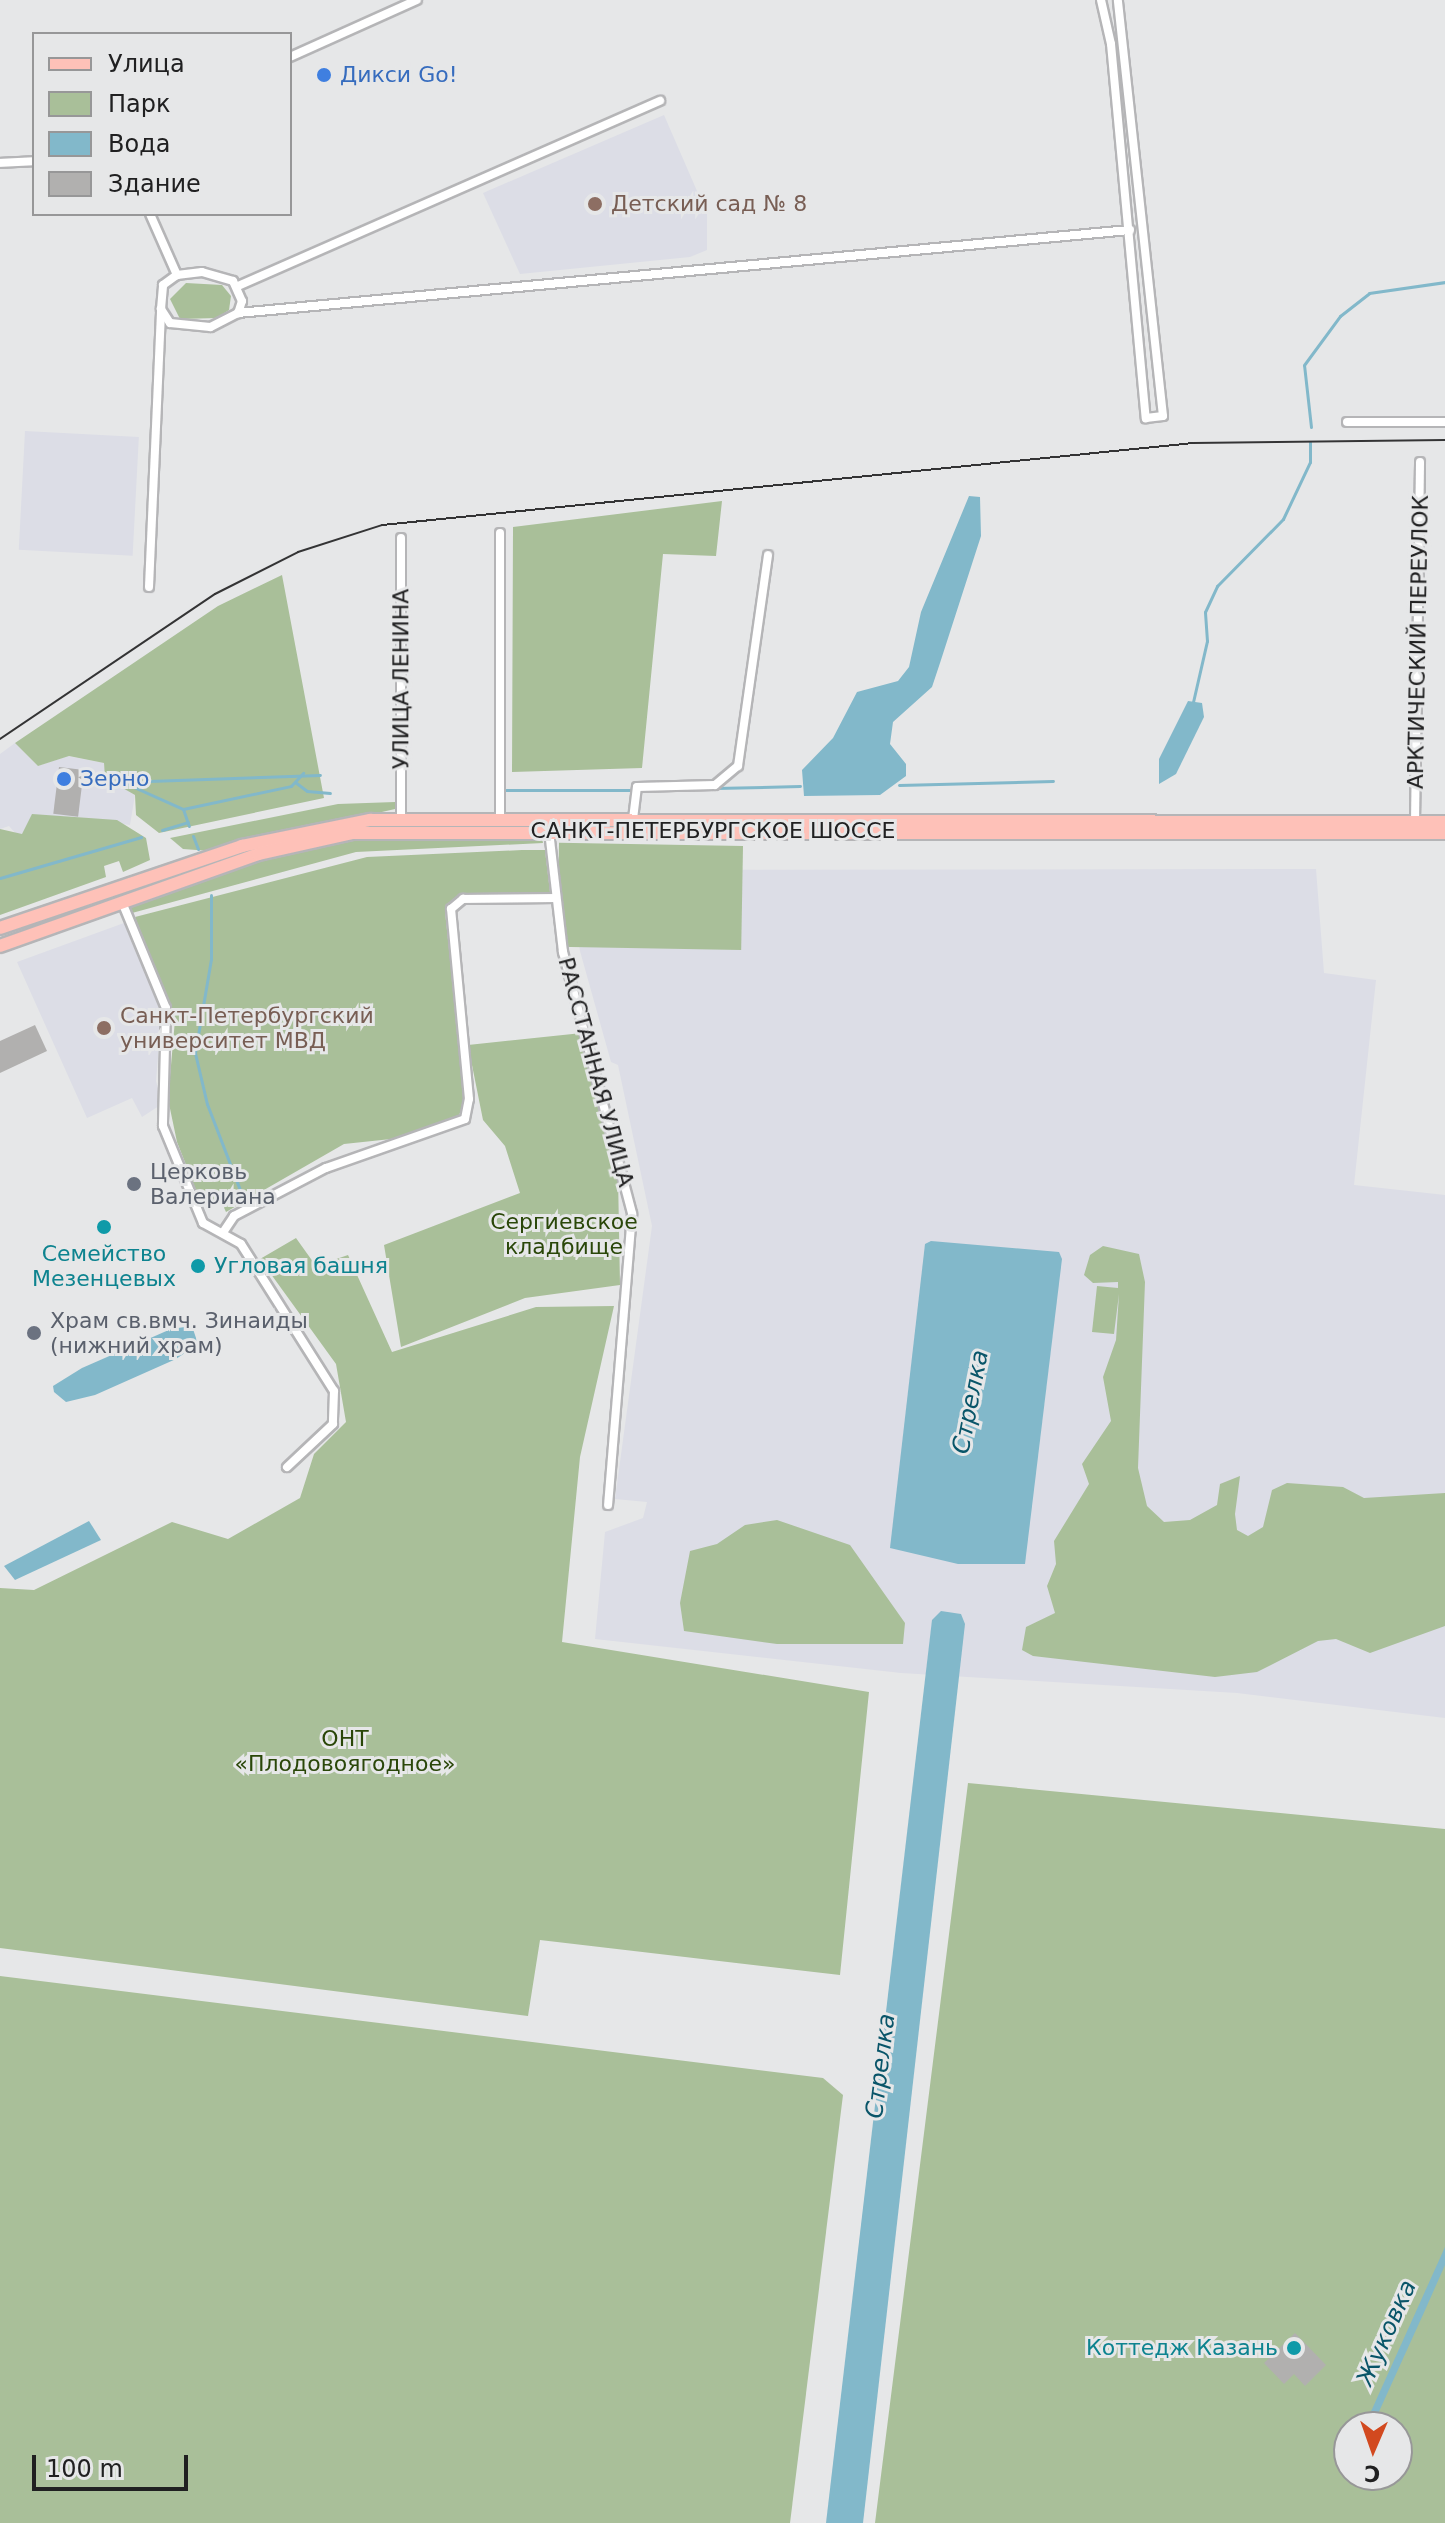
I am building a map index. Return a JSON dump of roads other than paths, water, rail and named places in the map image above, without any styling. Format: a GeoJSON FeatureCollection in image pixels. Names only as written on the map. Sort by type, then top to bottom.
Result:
{"type":"FeatureCollection","features":[{"type":"Feature","properties":{"kind":"main road","name":"САНКТ-ПЕТЕРБУРГСКОЕ ШОССЕ"},"geometry":{"type":"LineString","coordinates":[[0,928],[271,838],[401,820],[1445,822]]}},
{"type":"Feature","properties":{"kind":"main road","name":"САНКТ-ПЕТЕРБУРГСКОЕ ШОССЕ"},"geometry":{"type":"LineString","coordinates":[[0,946],[258,854],[332,836],[549,831],[1445,833]]}},
{"type":"Feature","properties":{"kind":"street"},"geometry":{"type":"LineString","coordinates":[[292,56],[417,0]]}},
{"type":"Feature","properties":{"kind":"street"},"geometry":{"type":"LineString","coordinates":[[1101,0],[1130,230],[1146,418],[1163,416],[1118,0]]}},
{"type":"Feature","properties":{"kind":"street"},"geometry":{"type":"LineString","coordinates":[[238,286],[660,101]]}},
{"type":"Feature","properties":{"kind":"street"},"geometry":{"type":"LineString","coordinates":[[0,163],[32,161]]}},
{"type":"Feature","properties":{"kind":"street"},"geometry":{"type":"LineString","coordinates":[[151,216],[177,275]]}},
{"type":"Feature","properties":{"kind":"street"},"geometry":{"type":"LineString","coordinates":[[161,309],[170,323],[190,328],[220,325],[238,313],[1130,230]]}},
{"type":"Feature","properties":{"kind":"street"},"geometry":{"type":"LineString","coordinates":[[149,587],[163,285],[177,275],[213,272],[238,286]]}},
{"type":"Feature","properties":{"kind":"street"},"geometry":{"type":"LineString","coordinates":[[238,286],[238,313]]}},
{"type":"Feature","properties":{"kind":"street"},"geometry":{"type":"LineString","coordinates":[[1347,422],[1445,422]]}},
{"type":"Feature","properties":{"kind":"street","name":"АРКТИЧЕСКИЙ ПЕРЕУЛОК"},"geometry":{"type":"LineString","coordinates":[[1415,822],[1420,462]]}},
{"type":"Feature","properties":{"kind":"street"},"geometry":{"type":"LineString","coordinates":[[500,533],[500,820]]}},
{"type":"Feature","properties":{"kind":"street","name":"УЛИЦА ЛЕНИНА"},"geometry":{"type":"LineString","coordinates":[[401,538],[401,820]]}},
{"type":"Feature","properties":{"kind":"street"},"geometry":{"type":"LineString","coordinates":[[633,819],[637,787],[715,785],[738,766],[768,555]]}},
{"type":"Feature","properties":{"kind":"street","name":"РАССТАННАЯ УЛИЦА"},"geometry":{"type":"LineString","coordinates":[[549,831],[553,898],[632,1214],[608,1505]]}},
{"type":"Feature","properties":{"kind":"street"},"geometry":{"type":"LineString","coordinates":[[224,1231],[234,1216],[326,1168],[465,1119],[469,1099],[451,909],[463,899],[553,898]]}},
{"type":"Feature","properties":{"kind":"street"},"geometry":{"type":"LineString","coordinates":[[122,902],[166,1008],[163,1126],[203,1223],[224,1231],[241,1244],[334,1391],[333,1424],[287,1467]]}},
{"type":"Feature","properties":{"kind":"water"},"geometry":{"type":"Polygon","coordinates":[[[969,496],[980,497],[981,536],[932,687],[893,722],[890,744],[906,764],[906,776],[880,795],[804,796],[802,770],[833,738],[857,692],[898,681],[909,667],[921,612],[969,496]]]}},
{"type":"Feature","properties":{"kind":"water"},"geometry":{"type":"Polygon","coordinates":[[[1188,701],[1202,703],[1204,717],[1176,774],[1159,784],[1159,759],[1188,701]]]}},
{"type":"Feature","properties":{"kind":"water"},"geometry":{"type":"Polygon","coordinates":[[[931,1241],[1059,1252],[1062,1259],[1025,1564],[958,1564],[890,1548],[925,1244],[931,1241]]]}},
{"type":"Feature","properties":{"kind":"water"},"geometry":{"type":"Polygon","coordinates":[[[192,1326],[198,1344],[176,1359],[95,1395],[66,1402],[54,1392],[53,1386],[82,1368],[171,1329],[192,1326]]]}},
{"type":"Feature","properties":{"kind":"water"},"geometry":{"type":"Polygon","coordinates":[[[89,1521],[101,1540],[15,1580],[4,1566],[89,1521]]]}},
{"type":"Feature","properties":{"kind":"water"},"geometry":{"type":"Polygon","coordinates":[[[941,1611],[961,1614],[965,1624],[863,2523],[826,2523],[932,1620],[941,1611]]]}},
{"type":"Feature","properties":{"kind":"water"},"geometry":{"type":"Polygon","coordinates":[[[1445,2247],[1445,2265],[1426,2308],[1379,2411],[1371,2411],[1445,2247]]]}},
{"type":"Feature","properties":{"kind":"waterway"},"geometry":{"type":"LineString","coordinates":[[1311,427],[1304,365],[1340,316],[1369,293],[1445,282]]}},
{"type":"Feature","properties":{"kind":"waterway","name":"Стрелка"},"geometry":{"type":"LineString","coordinates":[[1193,702],[1207,641],[1205,612],[1217,586],[1283,519],[1310,462],[1310,442]]}},
{"type":"Feature","properties":{"kind":"waterway"},"geometry":{"type":"LineString","coordinates":[[183,809],[291,786],[303,773]]}},
{"type":"Feature","properties":{"kind":"waterway"},"geometry":{"type":"LineString","coordinates":[[149,781],[320,775]]}},
{"type":"Feature","properties":{"kind":"waterway"},"geometry":{"type":"LineString","coordinates":[[116,779],[183,809],[189,826]]}},
{"type":"Feature","properties":{"kind":"waterway"},"geometry":{"type":"LineString","coordinates":[[899,785],[1053,781]]}},
{"type":"Feature","properties":{"kind":"waterway"},"geometry":{"type":"LineString","coordinates":[[295,782],[307,791],[330,793]]}},
{"type":"Feature","properties":{"kind":"waterway"},"geometry":{"type":"LineString","coordinates":[[715,788],[800,786]]}},
{"type":"Feature","properties":{"kind":"waterway"},"geometry":{"type":"LineString","coordinates":[[506,790],[630,790]]}},
{"type":"Feature","properties":{"kind":"waterway"},"geometry":{"type":"LineString","coordinates":[[162,830],[188,822]]}},
{"type":"Feature","properties":{"kind":"waterway"},"geometry":{"type":"LineString","coordinates":[[193,836],[198,849]]}},
{"type":"Feature","properties":{"kind":"waterway"},"geometry":{"type":"LineString","coordinates":[[0,878],[141,837]]}},
{"type":"Feature","properties":{"kind":"waterway"},"geometry":{"type":"LineString","coordinates":[[211,895],[211,959],[195,1053],[207,1104],[240,1190]]}},
{"type":"Feature","properties":{"kind":"tram line"},"geometry":{"type":"LineString","coordinates":[[0,739],[215,594],[298,552],[382,525],[1194,443],[1445,440]]}},
{"type":"Feature","properties":{"kind":"place","name":"Дикси Go!"},"geometry":{"type":"Point","coordinates":[324,75]}},
{"type":"Feature","properties":{"kind":"place","name":"Детский сад № 8"},"geometry":{"type":"Point","coordinates":[595,204]}},
{"type":"Feature","properties":{"kind":"place","name":"Зерно"},"geometry":{"type":"Point","coordinates":[64,779]}},
{"type":"Feature","properties":{"kind":"place","name":"Санкт-Петербургский университет МВД"},"geometry":{"type":"Point","coordinates":[104,1028]}},
{"type":"Feature","properties":{"kind":"place","name":"Церковь Валериана"},"geometry":{"type":"Point","coordinates":[134,1184]}},
{"type":"Feature","properties":{"kind":"place","name":"Семейство Мезенцевых"},"geometry":{"type":"Point","coordinates":[104,1227]}},
{"type":"Feature","properties":{"kind":"place","name":"Угловая башня"},"geometry":{"type":"Point","coordinates":[198,1266]}},
{"type":"Feature","properties":{"kind":"place","name":"Храм св.вмч. Зинаиды (нижний храм)"},"geometry":{"type":"Point","coordinates":[34,1333]}},
{"type":"Feature","properties":{"kind":"place","name":"Коттедж Казань"},"geometry":{"type":"Point","coordinates":[1294,2348]}},
{"type":"Feature","properties":{"kind":"park label","name":"Сергиевское кладбище"},"geometry":{"type":"Point","coordinates":[564,1234]}},
{"type":"Feature","properties":{"kind":"park label","name":"ОНТ «Плодовоягодное»"},"geometry":{"type":"Point","coordinates":[345,1750]}},
{"type":"Feature","properties":{"kind":"water label","name":"Жуковка"},"geometry":{"type":"Point","coordinates":[1387,2333]}}]}
